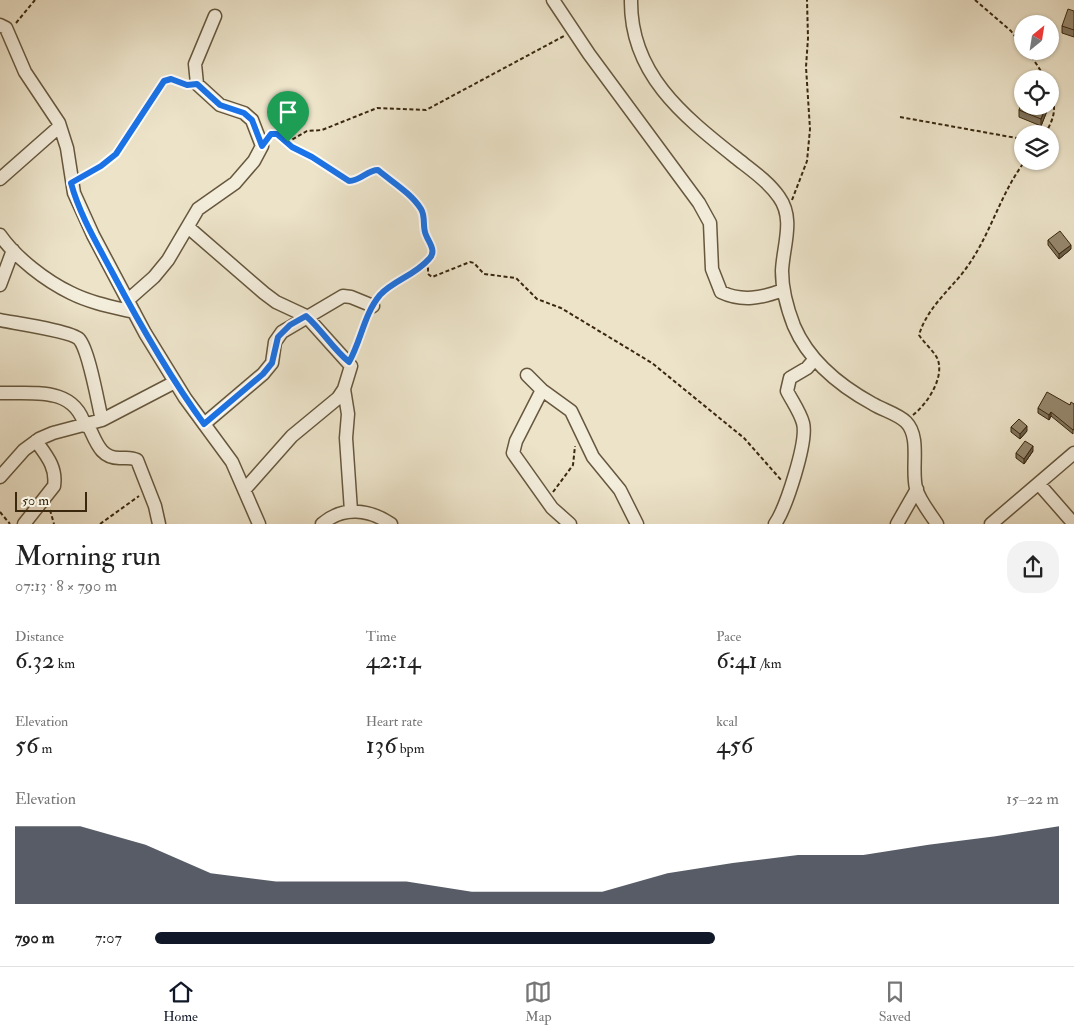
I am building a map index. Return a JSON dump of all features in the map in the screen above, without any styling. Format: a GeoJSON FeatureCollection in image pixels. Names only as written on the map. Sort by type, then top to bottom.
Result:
{"type":"FeatureCollection","features":[{"type":"Feature","properties":{"kind":"street"},"geometry":{"type":"LineString","coordinates":[[553,0],[573,31],[699,203],[710,223],[712,269],[721,292],[743,299],[770,295],[783,290]]}},
{"type":"Feature","properties":{"kind":"street"},"geometry":{"type":"LineString","coordinates":[[631,0],[631,23],[636,45],[662,91],[698,128],[773,189],[780,199],[787,214],[783,290],[794,325],[814,360],[854,393],[906,421],[914,433],[913,466],[917,489],[937,524]]}},
{"type":"Feature","properties":{"kind":"street"},"geometry":{"type":"LineString","coordinates":[[128,300],[163,266],[188,228],[198,208],[234,183],[254,161],[262,146],[252,120],[244,113],[220,105],[197,84],[195,64],[215,16]]}},
{"type":"Feature","properties":{"kind":"street"},"geometry":{"type":"LineString","coordinates":[[4,29],[26,72],[60,126],[67,148],[71,183],[93,235],[134,312],[176,382],[232,462],[259,524]]}},
{"type":"Feature","properties":{"kind":"street"},"geometry":{"type":"LineString","coordinates":[[0,178],[60,126]]}},
{"type":"Feature","properties":{"kind":"street"},"geometry":{"type":"LineString","coordinates":[[188,228],[276,302],[306,316],[328,343],[349,362],[351,370],[344,389],[338,398],[292,436],[245,489]]}},
{"type":"Feature","properties":{"kind":"street"},"geometry":{"type":"LineString","coordinates":[[0,235],[13,250],[36,270],[70,293],[134,312]]}},
{"type":"Feature","properties":{"kind":"street"},"geometry":{"type":"LineString","coordinates":[[0,285],[13,250]]}},
{"type":"Feature","properties":{"kind":"street"},"geometry":{"type":"LineString","coordinates":[[204,424],[263,374],[272,363],[278,337],[290,325],[343,296],[351,297],[373,306]]}},
{"type":"Feature","properties":{"kind":"street"},"geometry":{"type":"LineString","coordinates":[[0,320],[65,333],[78,338],[85,352],[102,420]]}},
{"type":"Feature","properties":{"kind":"street"},"geometry":{"type":"LineString","coordinates":[[775,524],[781,516],[790,491],[804,439],[803,423],[787,391],[787,386],[790,378],[807,368],[814,360]]}},
{"type":"Feature","properties":{"kind":"street"},"geometry":{"type":"LineString","coordinates":[[527,375],[542,390],[571,411],[593,457],[620,490],[637,524]]}},
{"type":"Feature","properties":{"kind":"street"},"geometry":{"type":"LineString","coordinates":[[0,477],[36,441],[52,433],[86,426],[102,420],[176,382]]}},
{"type":"Feature","properties":{"kind":"street"},"geometry":{"type":"LineString","coordinates":[[344,389],[348,414],[346,438],[352,511]]}},
{"type":"Feature","properties":{"kind":"street"},"geometry":{"type":"LineString","coordinates":[[542,390],[516,441],[513,453],[544,497],[559,515],[570,524]]}},
{"type":"Feature","properties":{"kind":"street"},"geometry":{"type":"LineString","coordinates":[[0,393],[34,394],[66,398],[77,408],[104,454],[113,459],[133,458],[137,460],[149,490],[159,524]]}},
{"type":"Feature","properties":{"kind":"street"},"geometry":{"type":"LineString","coordinates":[[24,524],[54,486],[55,478],[49,459],[36,441]]}},
{"type":"Feature","properties":{"kind":"street"},"geometry":{"type":"LineString","coordinates":[[991,524],[1074,453]]}},
{"type":"Feature","properties":{"kind":"street"},"geometry":{"type":"LineString","coordinates":[[1039,484],[1074,524]]}},
{"type":"Feature","properties":{"kind":"street"},"geometry":{"type":"LineString","coordinates":[[897,524],[917,489]]}},
{"type":"Feature","properties":{"kind":"street"},"geometry":{"type":"LineString","coordinates":[[322,524],[341,512],[352,511],[370,513],[391,524]]}},
{"type":"Feature","properties":{"kind":"path"},"geometry":{"type":"LineString","coordinates":[[4,29],[35,0]]}},
{"type":"Feature","properties":{"kind":"path"},"geometry":{"type":"LineString","coordinates":[[787,214],[807,160],[810,129],[806,67],[808,38],[807,0]]}},
{"type":"Feature","properties":{"kind":"path"},"geometry":{"type":"LineString","coordinates":[[975,0],[1014,35]]}},
{"type":"Feature","properties":{"kind":"path"},"geometry":{"type":"LineString","coordinates":[[288,142],[307,131],[322,130],[377,108],[430,109],[573,31]]}},
{"type":"Feature","properties":{"kind":"path"},"geometry":{"type":"LineString","coordinates":[[71,183],[101,166],[116,154],[164,81],[171,79],[187,85],[197,84]]}},
{"type":"Feature","properties":{"kind":"path"},"geometry":{"type":"LineString","coordinates":[[900,117],[1014,138]]}},
{"type":"Feature","properties":{"kind":"path"},"geometry":{"type":"LineString","coordinates":[[262,146],[274,134],[349,181],[354,181],[372,170],[378,170],[403,190],[421,208],[425,233],[433,251],[428,261],[411,276],[388,288],[379,296],[349,362]]}},
{"type":"Feature","properties":{"kind":"path"},"geometry":{"type":"LineString","coordinates":[[906,421],[924,407],[939,374],[937,359],[919,335],[922,325],[937,302],[983,246],[1012,179],[1018,170]]}},
{"type":"Feature","properties":{"kind":"path"},"geometry":{"type":"LineString","coordinates":[[428,261],[428,274],[432,277],[470,262],[474,263],[480,271],[490,276],[516,278],[537,298],[561,308],[652,362],[744,438],[790,491]]}},
{"type":"Feature","properties":{"kind":"path"},"geometry":{"type":"LineString","coordinates":[[544,497],[559,486],[573,465],[573,450],[581,433]]}},
{"type":"Feature","properties":{"kind":"path"},"geometry":{"type":"LineString","coordinates":[[100,524],[149,490]]}},
{"type":"Feature","properties":{"kind":"path"},"geometry":{"type":"LineString","coordinates":[[0,512],[10,524]]}},
{"type":"Feature","properties":{"kind":"building"},"geometry":{"type":"Polygon","coordinates":[[[1068,9],[1074,11],[1074,30],[1062,26],[1068,9]]]}},
{"type":"Feature","properties":{"kind":"building"},"geometry":{"type":"Polygon","coordinates":[[[1031,115],[1043,115],[1041,119],[1031,115]]]}},
{"type":"Feature","properties":{"kind":"building"},"geometry":{"type":"Polygon","coordinates":[[[1060,231],[1071,245],[1059,254],[1048,240],[1060,231]]]}},
{"type":"Feature","properties":{"kind":"building"},"geometry":{"type":"Polygon","coordinates":[[[1047,392],[1070,405],[1071,402],[1074,404],[1073,430],[1051,412],[1049,415],[1038,408],[1047,392]]]}},
{"type":"Feature","properties":{"kind":"building"},"geometry":{"type":"Polygon","coordinates":[[[1019,419],[1027,426],[1020,434],[1011,427],[1019,419]]]}},
{"type":"Feature","properties":{"kind":"building"},"geometry":{"type":"Polygon","coordinates":[[[1025,441],[1033,446],[1024,459],[1016,453],[1025,441]]]}},
{"type":"Feature","properties":{"kind":"route"},"geometry":{"type":"LineString","coordinates":[[171,79],[187,85],[197,84],[220,105],[244,113],[252,120],[258,130],[262,146],[271,134],[277,134],[288,142],[292,147],[312,157],[349,181],[354,181],[372,170],[378,170],[403,190],[421,208],[425,223],[425,233],[433,251],[432,256],[411,276],[394,283],[379,296],[364,325],[349,362],[328,343],[306,316],[290,325],[278,337],[272,363],[263,374],[204,424],[185,398],[146,333],[93,235],[74,194],[71,183],[86,176],[110,160],[125,143],[164,81],[171,79]]}}]}
